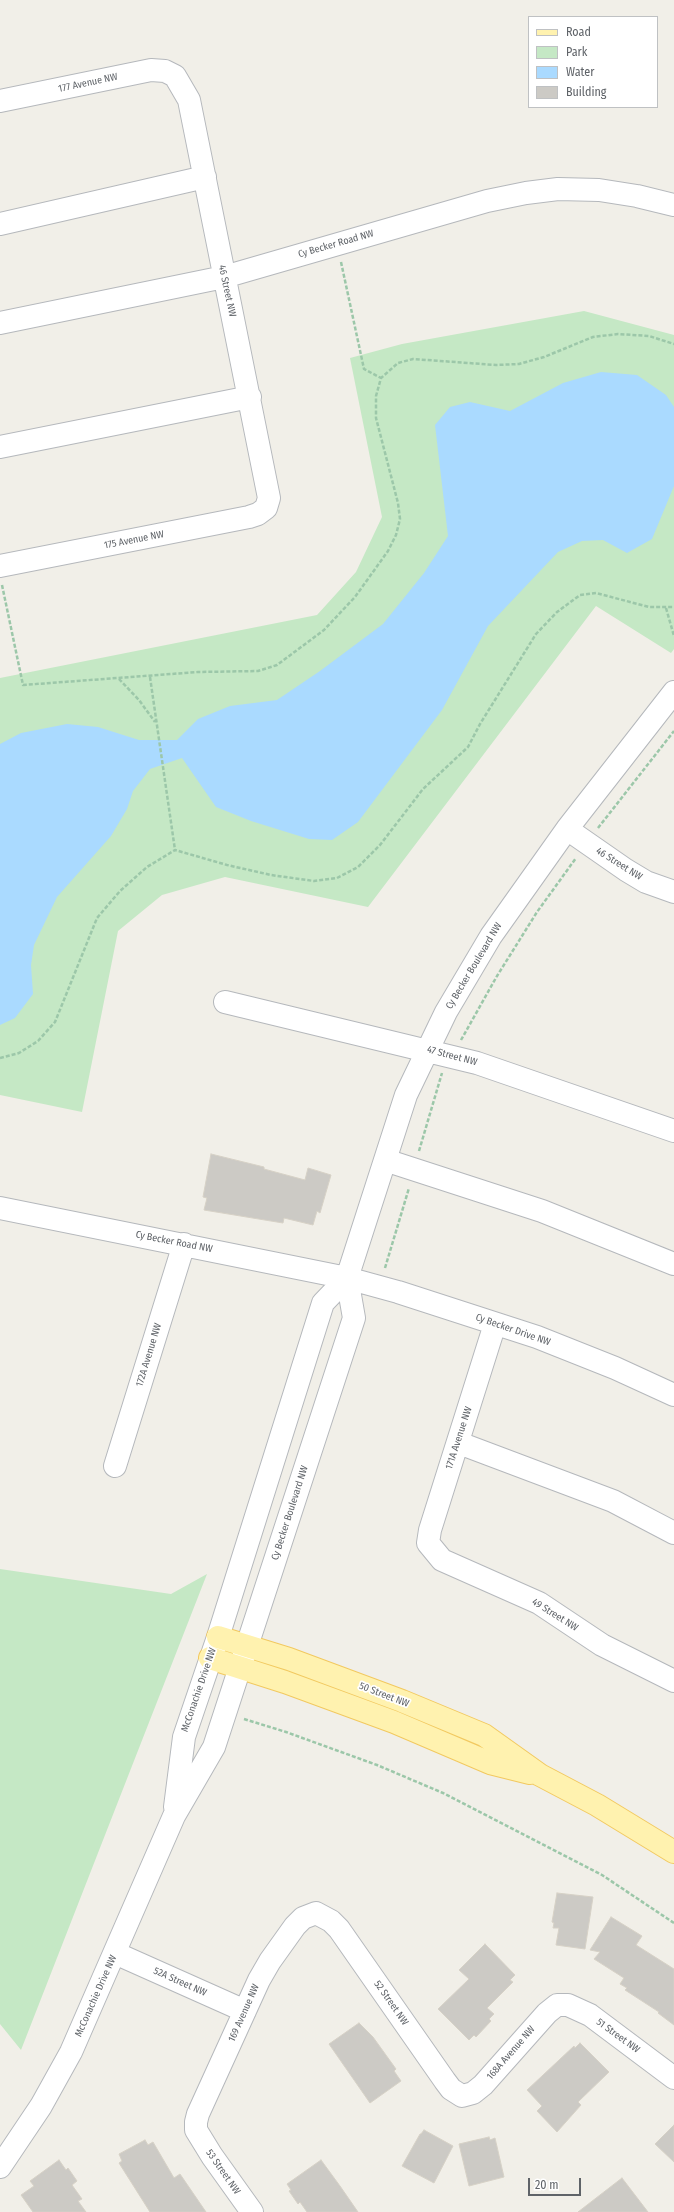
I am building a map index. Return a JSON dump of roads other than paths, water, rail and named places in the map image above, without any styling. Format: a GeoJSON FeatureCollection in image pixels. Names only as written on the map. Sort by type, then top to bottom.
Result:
{"type":"FeatureCollection","features":[{"type":"Feature","properties":{"kind":"main road","name":"50 Street NW"},"geometry":{"type":"LineString","coordinates":[[218,1637],[402,1701],[484,1736],[540,1775],[597,1805],[674,1852]]}},
{"type":"Feature","properties":{"kind":"main road","name":"50 Street NW"},"geometry":{"type":"LineString","coordinates":[[210,1658],[394,1722],[490,1763],[540,1775]]}},
{"type":"Feature","properties":{"kind":"street","name":"177 Avenue NW"},"geometry":{"type":"LineString","coordinates":[[0,101],[151,70],[165,71],[175,76]]}},
{"type":"Feature","properties":{"kind":"street","name":"46 Street NW"},"geometry":{"type":"LineString","coordinates":[[175,76],[189,100],[268,489],[269,498],[266,508]]}},
{"type":"Feature","properties":{"kind":"street"},"geometry":{"type":"LineString","coordinates":[[0,224],[205,177]]}},
{"type":"Feature","properties":{"kind":"street","name":"Cy Becker Road NW"},"geometry":{"type":"LineString","coordinates":[[0,323],[224,277],[487,201],[558,189],[599,190],[674,205]]}},
{"type":"Feature","properties":{"kind":"street"},"geometry":{"type":"LineString","coordinates":[[0,447],[250,397]]}},
{"type":"Feature","properties":{"kind":"street","name":"175 Avenue NW"},"geometry":{"type":"LineString","coordinates":[[0,566],[249,517],[258,514],[266,508]]}},
{"type":"Feature","properties":{"kind":"street","name":"Cy Becker Boulevard NW"},"geometry":{"type":"LineString","coordinates":[[218,1637],[323,1302],[347,1278],[406,1095],[475,962],[518,895],[567,829],[674,692]]}},
{"type":"Feature","properties":{"kind":"street","name":"46 Street NW"},"geometry":{"type":"LineString","coordinates":[[567,829],[646,882],[674,892]]}},
{"type":"Feature","properties":{"kind":"street","name":"47 Street NW"},"geometry":{"type":"LineString","coordinates":[[225,1002],[452,1056],[580,1097],[674,1131]]}},
{"type":"Feature","properties":{"kind":"street"},"geometry":{"type":"LineString","coordinates":[[385,1160],[414,1168],[542,1211],[674,1264]]}},
{"type":"Feature","properties":{"kind":"street","name":"Cy Becker Road NW"},"geometry":{"type":"LineString","coordinates":[[0,1208],[347,1278]]}},
{"type":"Feature","properties":{"kind":"street","name":"172A Avenue NW"},"geometry":{"type":"LineString","coordinates":[[115,1466],[184,1244]]}},
{"type":"Feature","properties":{"kind":"street","name":"Cy Becker Boulevard NW"},"geometry":{"type":"LineString","coordinates":[[214,1747],[354,1318],[347,1278]]}},
{"type":"Feature","properties":{"kind":"street","name":"Cy Becker Drive NW"},"geometry":{"type":"LineString","coordinates":[[347,1278],[448,1307],[537,1337],[615,1368],[674,1395]]}},
{"type":"Feature","properties":{"kind":"street","name":"171A Avenue NW"},"geometry":{"type":"LineString","coordinates":[[434,1552],[428,1543],[430,1530],[459,1443],[495,1324]]}},
{"type":"Feature","properties":{"kind":"street"},"geometry":{"type":"LineString","coordinates":[[459,1443],[613,1501],[674,1533]]}},
{"type":"Feature","properties":{"kind":"street","name":"49 Street NW"},"geometry":{"type":"LineString","coordinates":[[434,1552],[442,1560],[539,1603],[602,1645],[674,1681]]}},
{"type":"Feature","properties":{"kind":"street","name":"McConachie Drive NW"},"geometry":{"type":"LineString","coordinates":[[174,1816],[184,1737],[218,1637]]}},
{"type":"Feature","properties":{"kind":"street","name":"McConachie Drive NW"},"geometry":{"type":"LineString","coordinates":[[0,2167],[42,2106],[71,2052],[174,1816],[214,1747]]}},
{"type":"Feature","properties":{"kind":"street","name":"169 Avenue NW"},"geometry":{"type":"LineString","coordinates":[[196,2130],[198,2114],[259,1980],[286,1935],[303,1918],[316,1913]]}},
{"type":"Feature","properties":{"kind":"street","name":"52 Street NW"},"geometry":{"type":"LineString","coordinates":[[316,1913],[331,1921],[339,1929],[444,2081],[451,2089],[462,2096]]}},
{"type":"Feature","properties":{"kind":"street","name":"52A Street NW"},"geometry":{"type":"LineString","coordinates":[[115,1953],[245,2011]]}},
{"type":"Feature","properties":{"kind":"street","name":"168A Avenue NW"},"geometry":{"type":"LineString","coordinates":[[462,2096],[473,2093],[483,2085],[547,2013],[557,2005]]}},
{"type":"Feature","properties":{"kind":"street","name":"51 Street NW"},"geometry":{"type":"LineString","coordinates":[[557,2005],[568,2005],[590,2015],[674,2078]]}},
{"type":"Feature","properties":{"kind":"street","name":"53 Street NW"},"geometry":{"type":"LineString","coordinates":[[196,2130],[212,2156],[252,2212]]}},
{"type":"Feature","properties":{"kind":"water"},"geometry":{"type":"Polygon","coordinates":[[[601,372],[637,375],[666,395],[674,407],[674,486],[652,539],[627,553],[603,540],[582,541],[558,552],[488,626],[442,710],[358,822],[332,840],[309,839],[251,821],[216,807],[182,758],[150,769],[133,791],[127,809],[111,836],[57,897],[34,945],[31,965],[33,994],[15,1018],[0,1025],[0,744],[21,733],[67,724],[98,727],[139,740],[177,740],[198,719],[230,706],[277,700],[320,671],[383,624],[424,573],[448,536],[435,425],[450,407],[470,402],[510,411],[563,383],[601,372]]]}}]}
